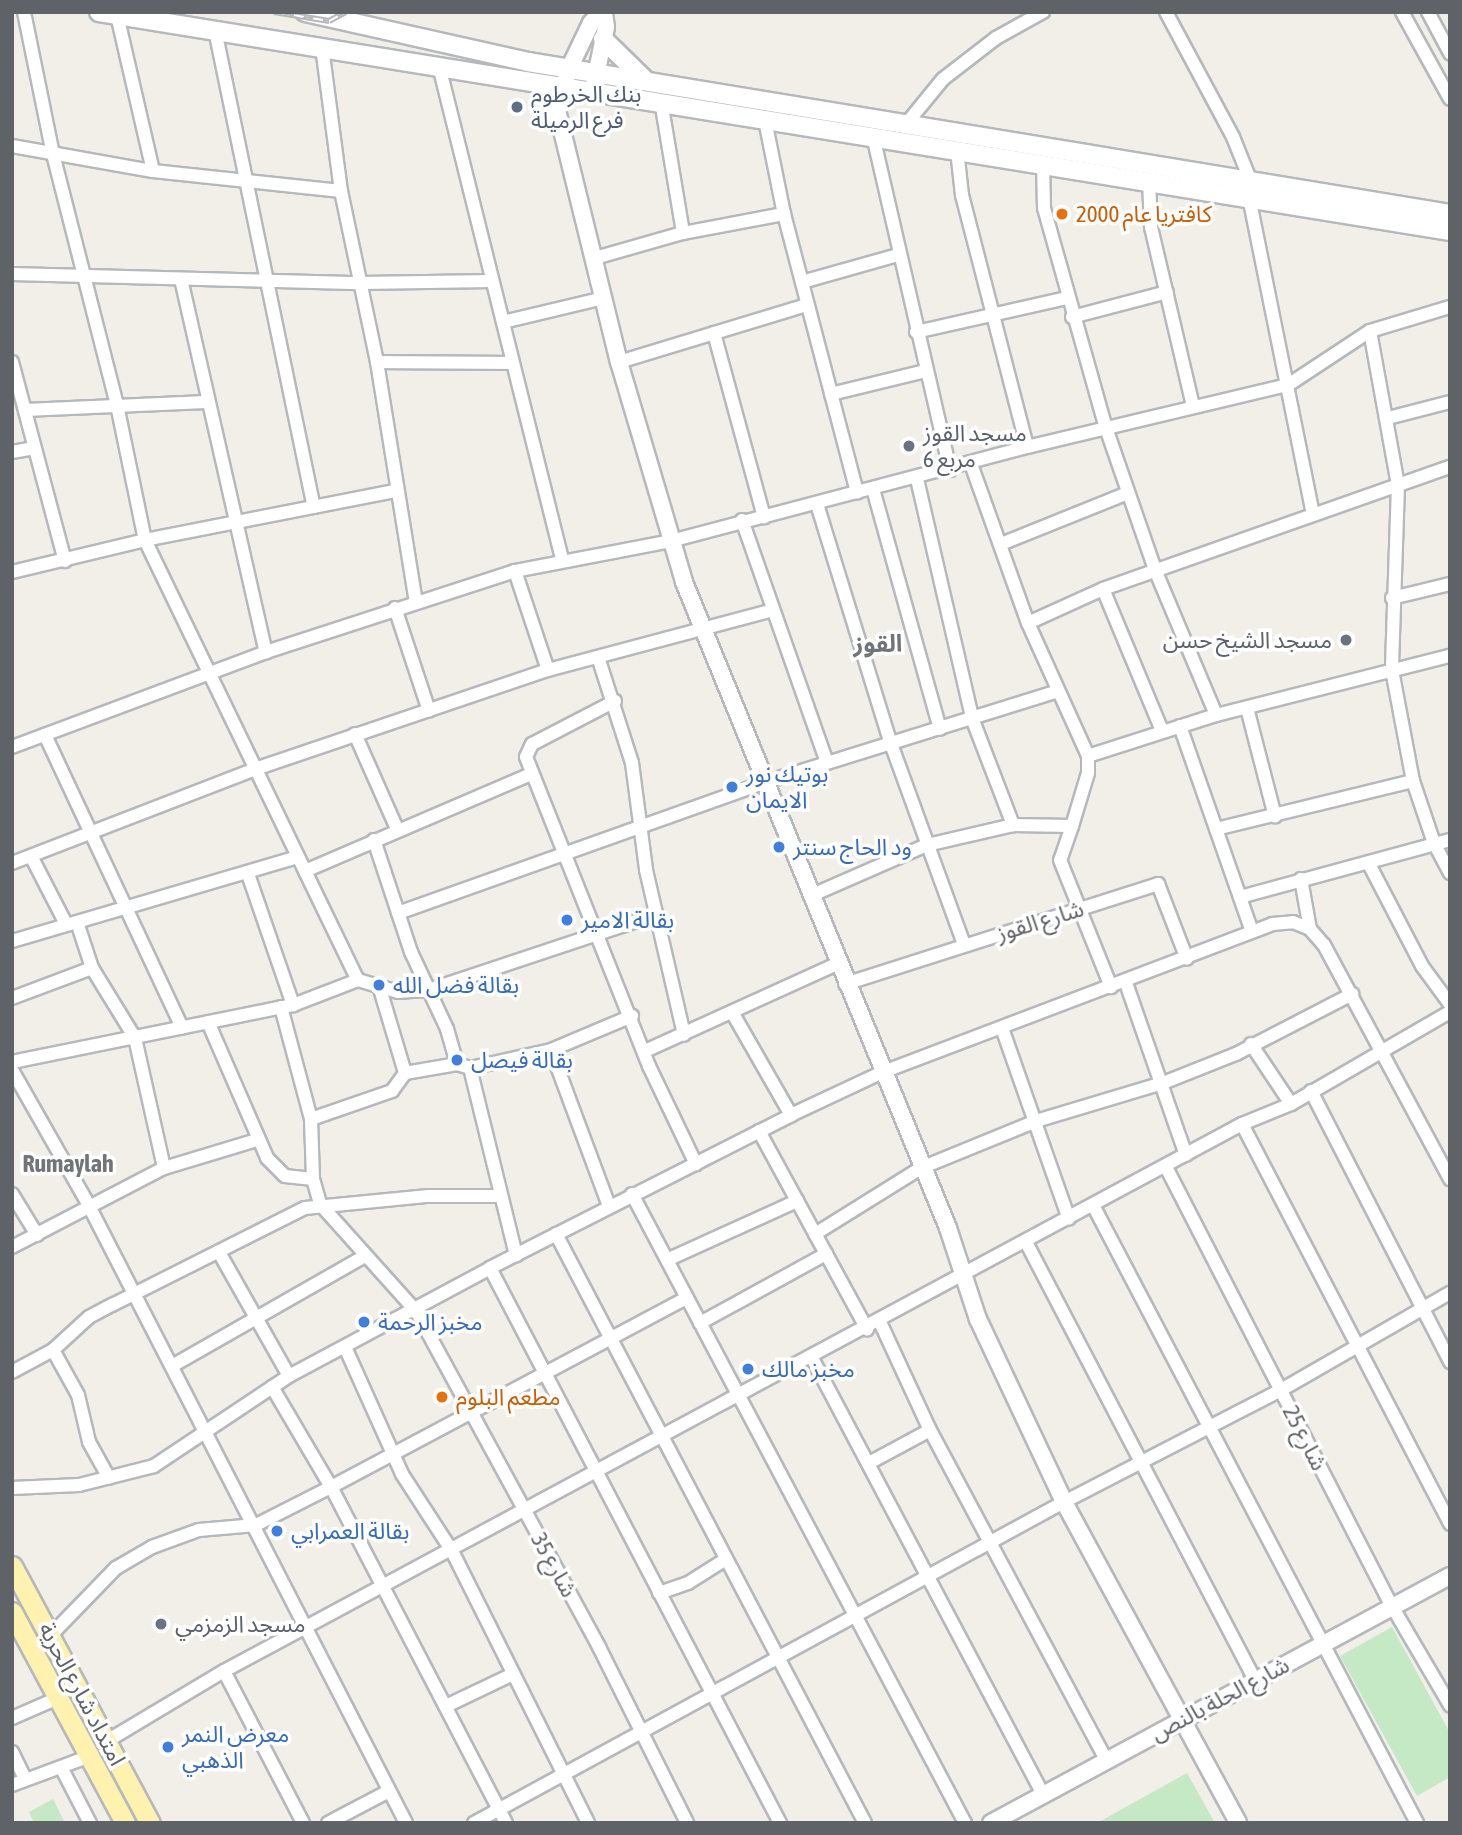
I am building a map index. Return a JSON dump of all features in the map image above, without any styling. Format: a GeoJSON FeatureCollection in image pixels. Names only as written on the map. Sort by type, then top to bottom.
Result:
{"type":"FeatureCollection","features":[{"type":"Feature","properties":{"kind":"main road"},"geometry":{"type":"LineString","coordinates":[[305,12],[594,82],[661,101],[765,120],[1149,181],[1450,214]]}},
{"type":"Feature","properties":{"kind":"main road"},"geometry":{"type":"LineString","coordinates":[[108,14],[439,66],[566,76]]}},
{"type":"Feature","properties":{"kind":"main road"},"geometry":{"type":"LineString","coordinates":[[603,40],[646,81]]}},
{"type":"Feature","properties":{"kind":"main road"},"geometry":{"type":"LineString","coordinates":[[594,82],[646,81],[907,124],[1450,231]]}},
{"type":"Feature","properties":{"kind":"main road","name":"امتداد شارع الحرية"},"geometry":{"type":"LineString","coordinates":[[12,1566],[150,1823]]}},
{"type":"Feature","properties":{"kind":"main road","name":"امتداد شارع الحرية"},"geometry":{"type":"LineString","coordinates":[[12,1612],[125,1823]]}},
{"type":"Feature","properties":{"kind":"street"},"geometry":{"type":"LineString","coordinates":[[24,12],[53,154],[117,405],[145,540],[258,768],[304,872],[358,980],[380,989],[429,990],[598,930],[657,914]]}},
{"type":"Feature","properties":{"kind":"street"},"geometry":{"type":"LineString","coordinates":[[603,12],[591,23],[566,76],[557,110],[619,362],[671,541],[703,631],[883,1072],[978,1320],[1065,1502],[1238,1823]]}},
{"type":"Feature","properties":{"kind":"street"},"geometry":{"type":"LineString","coordinates":[[594,82],[603,40],[603,12]]}},
{"type":"Feature","properties":{"kind":"street"},"geometry":{"type":"LineString","coordinates":[[907,124],[943,79],[996,38],[1043,12]]}},
{"type":"Feature","properties":{"kind":"street"},"geometry":{"type":"LineString","coordinates":[[1166,12],[1233,137],[1250,190],[1313,513]]}},
{"type":"Feature","properties":{"kind":"street"},"geometry":{"type":"LineString","coordinates":[[1402,12],[1450,99]]}},
{"type":"Feature","properties":{"kind":"street"},"geometry":{"type":"LineString","coordinates":[[1428,12],[1450,53]]}},
{"type":"Feature","properties":{"kind":"street"},"geometry":{"type":"LineString","coordinates":[[108,14],[153,171]]}},
{"type":"Feature","properties":{"kind":"street"},"geometry":{"type":"LineString","coordinates":[[215,30],[314,507]]}},
{"type":"Feature","properties":{"kind":"street"},"geometry":{"type":"LineString","coordinates":[[322,47],[341,191],[377,362],[395,491],[416,602]]}},
{"type":"Feature","properties":{"kind":"street"},"geometry":{"type":"LineString","coordinates":[[439,66],[562,559]]}},
{"type":"Feature","properties":{"kind":"street"},"geometry":{"type":"LineString","coordinates":[[661,101],[683,233]]}},
{"type":"Feature","properties":{"kind":"street"},"geometry":{"type":"LineString","coordinates":[[765,120],[784,214],[857,493]]}},
{"type":"Feature","properties":{"kind":"street"},"geometry":{"type":"LineString","coordinates":[[873,136],[898,255],[950,470]]}},
{"type":"Feature","properties":{"kind":"street"},"geometry":{"type":"LineString","coordinates":[[12,146],[153,171],[341,191]]}},
{"type":"Feature","properties":{"kind":"street"},"geometry":{"type":"LineString","coordinates":[[957,150],[962,195],[1027,447]]}},
{"type":"Feature","properties":{"kind":"street"},"geometry":{"type":"LineString","coordinates":[[1043,164],[1044,208],[1072,317],[1106,428],[1156,572],[1216,715]]}},
{"type":"Feature","properties":{"kind":"street"},"geometry":{"type":"LineString","coordinates":[[1149,181],[1151,227],[1193,406]]}},
{"type":"Feature","properties":{"kind":"street"},"geometry":{"type":"LineString","coordinates":[[595,258],[683,233],[784,214]]}},
{"type":"Feature","properties":{"kind":"street"},"geometry":{"type":"LineString","coordinates":[[802,282],[898,255]]}},
{"type":"Feature","properties":{"kind":"street"},"geometry":{"type":"LineString","coordinates":[[12,274],[361,283],[492,281]]}},
{"type":"Feature","properties":{"kind":"street"},"geometry":{"type":"LineString","coordinates":[[181,279],[206,402],[266,652]]}},
{"type":"Feature","properties":{"kind":"street"},"geometry":{"type":"LineString","coordinates":[[1072,317],[1167,292]]}},
{"type":"Feature","properties":{"kind":"street"},"geometry":{"type":"LineString","coordinates":[[503,322],[604,298]]}},
{"type":"Feature","properties":{"kind":"street"},"geometry":{"type":"LineString","coordinates":[[916,332],[1067,298]]}},
{"type":"Feature","properties":{"kind":"street"},"geometry":{"type":"LineString","coordinates":[[619,362],[807,305]]}},
{"type":"Feature","properties":{"kind":"street"},"geometry":{"type":"LineString","coordinates":[[12,747],[266,652],[515,571],[562,559],[671,541],[742,520],[918,479],[1027,447],[1288,385],[1370,331],[1450,307]]}},
{"type":"Feature","properties":{"kind":"street"},"geometry":{"type":"LineString","coordinates":[[1370,331],[1388,418],[1398,485],[1392,598],[1392,670],[1413,781],[1434,843],[1450,873]]}},
{"type":"Feature","properties":{"kind":"street"},"geometry":{"type":"LineString","coordinates":[[714,333],[764,517]]}},
{"type":"Feature","properties":{"kind":"street"},"geometry":{"type":"LineString","coordinates":[[12,362],[65,561]]}},
{"type":"Feature","properties":{"kind":"street"},"geometry":{"type":"LineString","coordinates":[[377,362],[512,363]]}},
{"type":"Feature","properties":{"kind":"street"},"geometry":{"type":"LineString","coordinates":[[831,394],[925,371]]}},
{"type":"Feature","properties":{"kind":"street"},"geometry":{"type":"LineString","coordinates":[[25,410],[206,402]]}},
{"type":"Feature","properties":{"kind":"street"},"geometry":{"type":"LineString","coordinates":[[1388,418],[1450,402]]}},
{"type":"Feature","properties":{"kind":"street"},"geometry":{"type":"LineString","coordinates":[[12,452],[35,448]]}},
{"type":"Feature","properties":{"kind":"street"},"geometry":{"type":"LineString","coordinates":[[971,464],[1028,623],[1088,755],[1088,773],[1060,860],[1077,910],[1111,987]]}},
{"type":"Feature","properties":{"kind":"street"},"geometry":{"type":"LineString","coordinates":[[1028,623],[1103,589],[1450,467]]}},
{"type":"Feature","properties":{"kind":"street"},"geometry":{"type":"LineString","coordinates":[[918,479],[972,718],[1013,825]]}},
{"type":"Feature","properties":{"kind":"street"},"geometry":{"type":"LineString","coordinates":[[873,489],[940,729]]}},
{"type":"Feature","properties":{"kind":"street"},"geometry":{"type":"LineString","coordinates":[[12,572],[145,540],[395,491]]}},
{"type":"Feature","properties":{"kind":"street"},"geometry":{"type":"LineString","coordinates":[[1001,544],[1128,494]]}},
{"type":"Feature","properties":{"kind":"street"},"geometry":{"type":"LineString","coordinates":[[817,504],[890,741],[964,944]]}},
{"type":"Feature","properties":{"kind":"street"},"geometry":{"type":"LineString","coordinates":[[742,520],[770,611],[827,763]]}},
{"type":"Feature","properties":{"kind":"street"},"geometry":{"type":"LineString","coordinates":[[515,571],[548,670]]}},
{"type":"Feature","properties":{"kind":"street"},"geometry":{"type":"LineString","coordinates":[[1392,598],[1450,584]]}},
{"type":"Feature","properties":{"kind":"street"},"geometry":{"type":"LineString","coordinates":[[1103,589],[1162,731]]}},
{"type":"Feature","properties":{"kind":"street"},"geometry":{"type":"LineString","coordinates":[[395,608],[429,710]]}},
{"type":"Feature","properties":{"kind":"street"},"geometry":{"type":"LineString","coordinates":[[12,863],[258,768],[355,734],[548,670],[703,631],[770,611]]}},
{"type":"Feature","properties":{"kind":"street"},"geometry":{"type":"LineString","coordinates":[[1088,755],[1216,715],[1450,656]]}},
{"type":"Feature","properties":{"kind":"street"},"geometry":{"type":"LineString","coordinates":[[598,657],[615,701],[632,763],[640,826],[684,1035]]}},
{"type":"Feature","properties":{"kind":"street"},"geometry":{"type":"LineString","coordinates":[[398,912],[766,782],[890,741],[940,729],[1058,691]]}},
{"type":"Feature","properties":{"kind":"street"},"geometry":{"type":"LineString","coordinates":[[615,701],[532,744],[526,757],[645,1051],[696,1164]]}},
{"type":"Feature","properties":{"kind":"street"},"geometry":{"type":"LineString","coordinates":[[1247,708],[1275,816]]}},
{"type":"Feature","properties":{"kind":"street"},"geometry":{"type":"LineString","coordinates":[[1180,726],[1251,929]]}},
{"type":"Feature","properties":{"kind":"street"},"geometry":{"type":"LineString","coordinates":[[355,734],[397,829]]}},
{"type":"Feature","properties":{"kind":"street"},"geometry":{"type":"LineString","coordinates":[[45,735],[91,834],[130,908],[182,1027]]}},
{"type":"Feature","properties":{"kind":"street"},"geometry":{"type":"LineString","coordinates":[[304,872],[397,829],[531,774]]}},
{"type":"Feature","properties":{"kind":"street"},"geometry":{"type":"LineString","coordinates":[[1216,829],[1413,781]]}},
{"type":"Feature","properties":{"kind":"street"},"geometry":{"type":"LineString","coordinates":[[810,897],[927,845],[1013,825],[1072,826]]}},
{"type":"Feature","properties":{"kind":"street"},"geometry":{"type":"LineString","coordinates":[[374,840],[398,912],[463,1066],[516,1255]]}},
{"type":"Feature","properties":{"kind":"street"},"geometry":{"type":"LineString","coordinates":[[1240,897],[1450,840]]}},
{"type":"Feature","properties":{"kind":"street"},"geometry":{"type":"LineString","coordinates":[[31,856],[72,923],[92,968],[135,1038],[164,1168]]}},
{"type":"Feature","properties":{"kind":"street"},"geometry":{"type":"LineString","coordinates":[[12,941],[248,874],[298,857]]}},
{"type":"Feature","properties":{"kind":"street"},"geometry":{"type":"LineString","coordinates":[[1369,864],[1422,966],[1450,1004]]}},
{"type":"Feature","properties":{"kind":"street"},"geometry":{"type":"LineString","coordinates":[[248,874],[287,1006],[312,1119],[313,1179],[320,1204]]}},
{"type":"Feature","properties":{"kind":"street"},"geometry":{"type":"LineString","coordinates":[[1301,879],[1310,929],[1352,994],[1450,1179]]}},
{"type":"Feature","properties":{"kind":"street","name":"شارع القوز"},"geometry":{"type":"LineString","coordinates":[[845,984],[1158,884],[1187,959]]}},
{"type":"Feature","properties":{"kind":"street"},"geometry":{"type":"LineString","coordinates":[[12,1488],[109,1478],[154,1466],[182,1451],[204,1431],[289,1376],[416,1311],[490,1268],[632,1194],[883,1072],[1187,959],[1251,929],[1293,922],[1310,929]]}},
{"type":"Feature","properties":{"kind":"street"},"geometry":{"type":"LineString","coordinates":[[645,1051],[839,963]]}},
{"type":"Feature","properties":{"kind":"street"},"geometry":{"type":"LineString","coordinates":[[12,998],[92,968]]}},
{"type":"Feature","properties":{"kind":"street"},"geometry":{"type":"LineString","coordinates":[[12,1062],[287,1006],[358,980]]}},
{"type":"Feature","properties":{"kind":"street"},"geometry":{"type":"LineString","coordinates":[[1126,982],[1186,1155]]}},
{"type":"Feature","properties":{"kind":"street"},"geometry":{"type":"LineString","coordinates":[[380,989],[405,1073]]}},
{"type":"Feature","properties":{"kind":"street"},"geometry":{"type":"LineString","coordinates":[[816,1234],[921,1168],[1035,1121],[1163,1083],[1251,1044],[1352,994]]}},
{"type":"Feature","properties":{"kind":"street"},"geometry":{"type":"LineString","coordinates":[[732,1012],[790,1115]]}},
{"type":"Feature","properties":{"kind":"street"},"geometry":{"type":"LineString","coordinates":[[107,1741],[224,1671],[386,1587],[738,1394],[867,1329],[1242,1124],[1291,1104],[1381,1049],[1450,1012]]}},
{"type":"Feature","properties":{"kind":"street"},"geometry":{"type":"LineString","coordinates":[[312,1119],[392,1091],[405,1073],[463,1066],[551,1050],[632,1016]]}},
{"type":"Feature","properties":{"kind":"street"},"geometry":{"type":"LineString","coordinates":[[208,1022],[257,1140],[285,1176],[313,1179]]}},
{"type":"Feature","properties":{"kind":"street"},"geometry":{"type":"LineString","coordinates":[[1002,1028],[1069,1220]]}},
{"type":"Feature","properties":{"kind":"street"},"geometry":{"type":"LineString","coordinates":[[1251,1044],[1291,1104]]}},
{"type":"Feature","properties":{"kind":"street"},"geometry":{"type":"LineString","coordinates":[[551,1050],[609,1206]]}},
{"type":"Feature","properties":{"kind":"street"},"geometry":{"type":"LineString","coordinates":[[12,1070],[88,1204],[204,1431],[256,1525],[308,1626],[387,1792],[406,1823]]}},
{"type":"Feature","properties":{"kind":"street"},"geometry":{"type":"LineString","coordinates":[[1311,1091],[1450,1362]]}},
{"type":"Feature","properties":{"kind":"street"},"geometry":{"type":"LineString","coordinates":[[1242,1124],[1355,1349],[1450,1524]]}},
{"type":"Feature","properties":{"kind":"street"},"geometry":{"type":"LineString","coordinates":[[759,1131],[867,1329]]}},
{"type":"Feature","properties":{"kind":"street"},"geometry":{"type":"LineString","coordinates":[[12,1247],[88,1204],[164,1168],[257,1140]]}},
{"type":"Feature","properties":{"kind":"street","name":"شارع 25"},"geometry":{"type":"LineString","coordinates":[[1167,1167],[1393,1608],[1450,1706]]}},
{"type":"Feature","properties":{"kind":"street"},"geometry":{"type":"LineString","coordinates":[[12,1194],[37,1235]]}},
{"type":"Feature","properties":{"kind":"street"},"geometry":{"type":"LineString","coordinates":[[632,1194],[965,1823]]}},
{"type":"Feature","properties":{"kind":"street"},"geometry":{"type":"LineString","coordinates":[[12,1372],[52,1350],[89,1317],[320,1204],[499,1196]]}},
{"type":"Feature","properties":{"kind":"street"},"geometry":{"type":"LineString","coordinates":[[668,1259],[797,1201]]}},
{"type":"Feature","properties":{"kind":"street","name":"شارع 35"},"geometry":{"type":"LineString","coordinates":[[320,1204],[416,1311],[599,1647],[639,1734],[687,1823]]}},
{"type":"Feature","properties":{"kind":"street"},"geometry":{"type":"LineString","coordinates":[[1094,1207],[1417,1823]]}},
{"type":"Feature","properties":{"kind":"street"},"geometry":{"type":"LineString","coordinates":[[556,1234],[865,1823]]}},
{"type":"Feature","properties":{"kind":"street"},"geometry":{"type":"LineString","coordinates":[[1026,1242],[1255,1680]]}},
{"type":"Feature","properties":{"kind":"street"},"geometry":{"type":"LineString","coordinates":[[220,1254],[257,1315],[289,1376]]}},
{"type":"Feature","properties":{"kind":"street"},"geometry":{"type":"LineString","coordinates":[[701,1323],[826,1254]]}},
{"type":"Feature","properties":{"kind":"street"},"geometry":{"type":"LineString","coordinates":[[172,1366],[257,1315],[365,1256]]}},
{"type":"Feature","properties":{"kind":"street"},"geometry":{"type":"LineString","coordinates":[[490,1268],[780,1823]]}},
{"type":"Feature","properties":{"kind":"street"},"geometry":{"type":"LineString","coordinates":[[474,1823],[856,1618],[1065,1502],[1207,1426],[1281,1390],[1450,1293]]}},
{"type":"Feature","properties":{"kind":"street"},"geometry":{"type":"LineString","coordinates":[[50,1636],[116,1568],[152,1547],[199,1530],[256,1525],[471,1413],[545,1370],[687,1298]]}},
{"type":"Feature","properties":{"kind":"street"},"geometry":{"type":"LineString","coordinates":[[880,1322],[930,1430],[1106,1760]]}},
{"type":"Feature","properties":{"kind":"street"},"geometry":{"type":"LineString","coordinates":[[345,1347],[393,1454],[452,1551],[588,1823]]}},
{"type":"Feature","properties":{"kind":"street"},"geometry":{"type":"LineString","coordinates":[[52,1350],[78,1395],[89,1442],[109,1478]]}},
{"type":"Feature","properties":{"kind":"street"},"geometry":{"type":"LineString","coordinates":[[813,1358],[1043,1794]]}},
{"type":"Feature","properties":{"kind":"street"},"geometry":{"type":"LineString","coordinates":[[272,1387],[386,1587],[506,1823]]}},
{"type":"Feature","properties":{"kind":"street"},"geometry":{"type":"LineString","coordinates":[[869,1463],[930,1430]]}},
{"type":"Feature","properties":{"kind":"street"},"geometry":{"type":"LineString","coordinates":[[659,1593],[688,1583],[726,1559]]}},
{"type":"Feature","properties":{"kind":"street","name":"شارع الحلة بالنص"},"geometry":{"type":"LineString","coordinates":[[991,1823],[1450,1576]]}},
{"type":"Feature","properties":{"kind":"street"},"geometry":{"type":"LineString","coordinates":[[224,1671],[303,1823]]}},
{"type":"Feature","properties":{"kind":"street"},"geometry":{"type":"LineString","coordinates":[[446,1706],[513,1674]]}},
{"type":"Feature","properties":{"kind":"street"},"geometry":{"type":"LineString","coordinates":[[12,1718],[58,1698]]}},
{"type":"Feature","properties":{"kind":"street"},"geometry":{"type":"LineString","coordinates":[[12,1752],[18,1782],[62,1769],[90,1756]]}},
{"type":"Feature","properties":{"kind":"street"},"geometry":{"type":"LineString","coordinates":[[62,1769],[90,1823]]}},
{"type":"Feature","properties":{"kind":"street"},"geometry":{"type":"LineString","coordinates":[[328,1823],[387,1792]]}},
{"type":"Feature","properties":{"kind":"green space"},"geometry":{"type":"Polygon","coordinates":[[[1392,1627],[1450,1733],[1450,1777],[1417,1796],[1340,1656],[1392,1627]]]}},
{"type":"Feature","properties":{"kind":"green space"},"geometry":{"type":"Polygon","coordinates":[[[1187,1773],[1215,1823],[1097,1823],[1187,1773]]]}},
{"type":"Feature","properties":{"kind":"green space"},"geometry":{"type":"Polygon","coordinates":[[[53,1799],[65,1823],[34,1823],[29,1812],[53,1799]]]}},
{"type":"Feature","properties":{"kind":"railway"},"geometry":{"type":"LineString","coordinates":[[274,12],[329,21],[346,12]]}},
{"type":"Feature","properties":{"kind":"place","name":"بنك الخرطوم فرع الرميلة"},"geometry":{"type":"Point","coordinates":[517,107]}},
{"type":"Feature","properties":{"kind":"place","name":"كافتريا عام 2000"},"geometry":{"type":"Point","coordinates":[1062,214]}},
{"type":"Feature","properties":{"kind":"place","name":"مسجد القوز مربع 6"},"geometry":{"type":"Point","coordinates":[909,446]}},
{"type":"Feature","properties":{"kind":"place","name":"مسجد الشيخ حسن"},"geometry":{"type":"Point","coordinates":[1346,640]}},
{"type":"Feature","properties":{"kind":"place","name":"بوتيك نور الايمان"},"geometry":{"type":"Point","coordinates":[732,787]}},
{"type":"Feature","properties":{"kind":"place","name":"ود الحاج سنتر"},"geometry":{"type":"Point","coordinates":[779,847]}},
{"type":"Feature","properties":{"kind":"place","name":"بقالة الامير"},"geometry":{"type":"Point","coordinates":[567,920]}},
{"type":"Feature","properties":{"kind":"place","name":"بقالة فضل الله"},"geometry":{"type":"Point","coordinates":[379,985]}},
{"type":"Feature","properties":{"kind":"place","name":"بقالة فيصل"},"geometry":{"type":"Point","coordinates":[457,1060]}},
{"type":"Feature","properties":{"kind":"place","name":"مخبز الرحمة"},"geometry":{"type":"Point","coordinates":[364,1322]}},
{"type":"Feature","properties":{"kind":"place","name":"مخبز مالك"},"geometry":{"type":"Point","coordinates":[748,1369]}},
{"type":"Feature","properties":{"kind":"place","name":"مطعم البلوم"},"geometry":{"type":"Point","coordinates":[442,1397]}},
{"type":"Feature","properties":{"kind":"place","name":"بقالة العمرابي"},"geometry":{"type":"Point","coordinates":[277,1531]}},
{"type":"Feature","properties":{"kind":"place","name":"مسجد الزمزمي"},"geometry":{"type":"Point","coordinates":[161,1624]}},
{"type":"Feature","properties":{"kind":"place","name":"معرض النمر الذهبي"},"geometry":{"type":"Point","coordinates":[168,1747]}},
{"type":"Feature","properties":{"kind":"district","name":"القوز"},"geometry":{"type":"Point","coordinates":[878,644]}},
{"type":"Feature","properties":{"kind":"district","name":"Rumaylah"},"geometry":{"type":"Point","coordinates":[68,1164]}}]}
